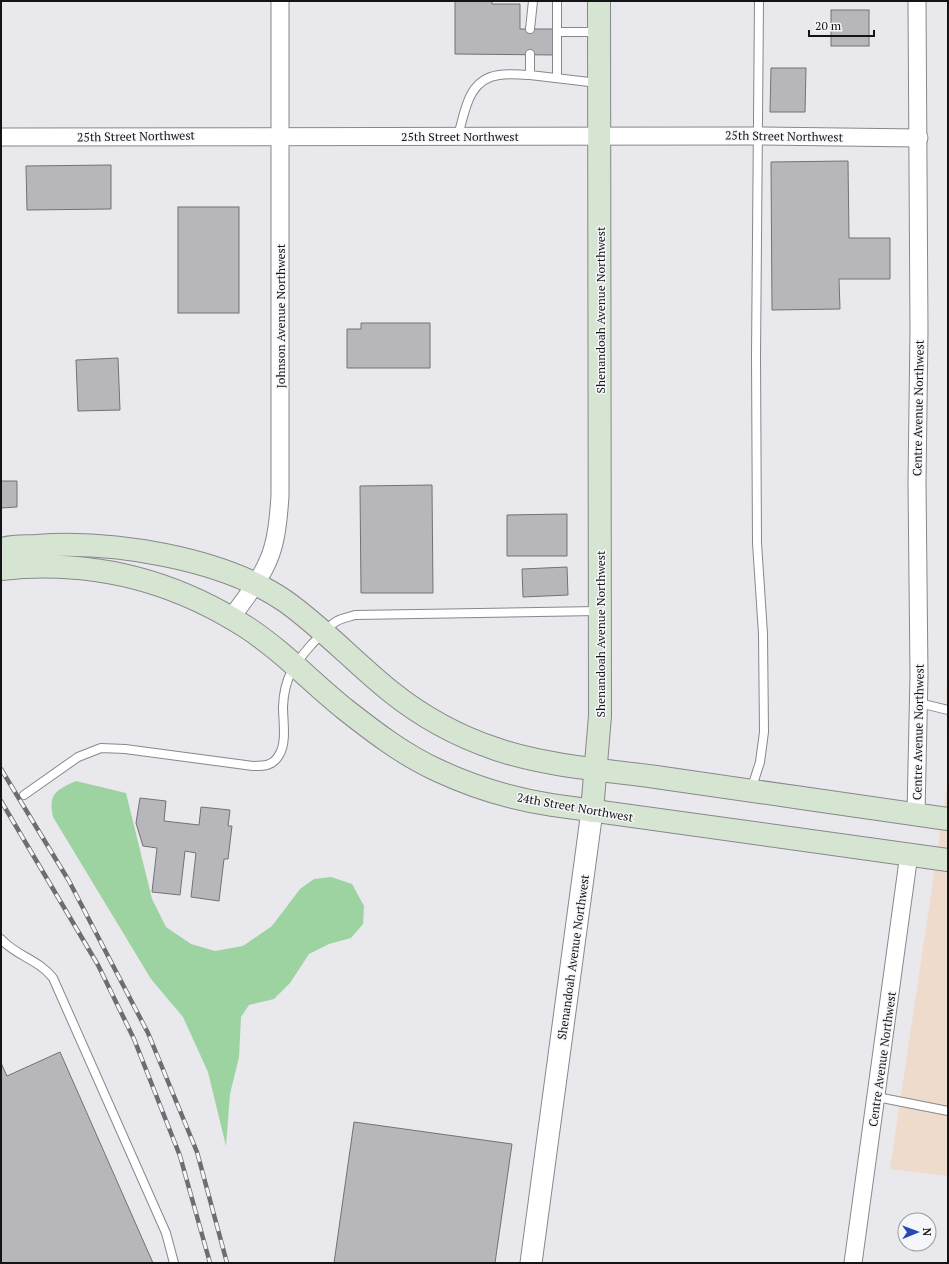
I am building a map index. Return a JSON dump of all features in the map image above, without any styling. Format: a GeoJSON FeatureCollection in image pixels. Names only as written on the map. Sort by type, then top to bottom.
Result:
{"type":"FeatureCollection","features":[{"type":"Feature","properties":{"kind":"main road","name":"Shenandoah Avenue Northwest"},"geometry":{"type":"LineString","coordinates":[[592,811],[597,769],[600,716],[601,611],[599,1]]}},
{"type":"Feature","properties":{"kind":"main road","name":"24th Street Northwest"},"geometry":{"type":"LineString","coordinates":[[2,553],[65,544],[113,547],[157,554],[223,570],[255,584],[285,601],[324,631],[390,691],[426,717],[457,734],[496,750],[529,758],[597,769],[948,819]]}},
{"type":"Feature","properties":{"kind":"main road","name":"24th Street Northwest"},"geometry":{"type":"LineString","coordinates":[[2,553],[32,565],[83,568],[123,574],[155,582],[193,598],[231,618],[285,654],[352,714],[389,742],[436,770],[473,785],[533,802],[948,860]]}},
{"type":"Feature","properties":{"kind":"street","name":"Johnson Avenue Northwest"},"geometry":{"type":"LineString","coordinates":[[231,618],[265,568],[273,547],[278,525],[280,495],[280,1]]}},
{"type":"Feature","properties":{"kind":"street","name":"Centre Avenue Northwest"},"geometry":{"type":"LineString","coordinates":[[916,814],[919,703],[917,482],[919,138],[917,1]]}},
{"type":"Feature","properties":{"kind":"street","name":"25th Street Northwest"},"geometry":{"type":"LineString","coordinates":[[1,138],[458,136],[758,136],[919,138]]}},
{"type":"Feature","properties":{"kind":"street","name":"Shenandoah Avenue Northwest"},"geometry":{"type":"LineString","coordinates":[[531,1263],[592,811]]}},
{"type":"Feature","properties":{"kind":"street","name":"Centre Avenue Northwest"},"geometry":{"type":"LineString","coordinates":[[853,1263],[877,1097],[909,854]]}},
{"type":"Feature","properties":{"kind":"lane"},"geometry":{"type":"LineString","coordinates":[[530,29],[533,1]]}},
{"type":"Feature","properties":{"kind":"lane"},"geometry":{"type":"LineString","coordinates":[[557,1],[557,78]]}},
{"type":"Feature","properties":{"kind":"lane"},"geometry":{"type":"LineString","coordinates":[[751,791],[760,762],[764,732],[763,634],[757,543],[759,1]]}},
{"type":"Feature","properties":{"kind":"lane"},"geometry":{"type":"LineString","coordinates":[[557,32],[599,32]]}},
{"type":"Feature","properties":{"kind":"lane"},"geometry":{"type":"LineString","coordinates":[[530,54],[530,75]]}},
{"type":"Feature","properties":{"kind":"lane"},"geometry":{"type":"LineString","coordinates":[[458,136],[471,92],[483,80],[499,74],[530,75],[599,83]]}},
{"type":"Feature","properties":{"kind":"lane"},"geometry":{"type":"LineString","coordinates":[[24,795],[78,757],[101,748],[125,749],[252,766],[264,766],[274,762],[280,754],[283,744],[285,690],[289,676],[295,664],[324,631],[338,621],[355,615],[601,611]]}},
{"type":"Feature","properties":{"kind":"lane"},"geometry":{"type":"LineString","coordinates":[[919,703],[948,710]]}},
{"type":"Feature","properties":{"kind":"lane"},"geometry":{"type":"LineString","coordinates":[[1,939],[7,946],[44,967],[53,978],[166,1233],[174,1263]]}},
{"type":"Feature","properties":{"kind":"lane"},"geometry":{"type":"LineString","coordinates":[[877,1097],[948,1111]]}},
{"type":"Feature","properties":{"kind":"shaded area"},"geometry":{"type":"Polygon","coordinates":[[[946,687],[948,687],[948,780],[946,687]]]}},
{"type":"Feature","properties":{"kind":"shaded area"},"geometry":{"type":"Polygon","coordinates":[[[948,780],[948,1176],[890,1169],[948,780]]]}},
{"type":"Feature","properties":{"kind":"green space"},"geometry":{"type":"Polygon","coordinates":[[[76,781],[126,793],[152,899],[166,927],[191,944],[215,951],[243,946],[272,926],[300,889],[314,879],[331,877],[352,884],[364,906],[363,924],[351,938],[329,944],[309,954],[290,983],[274,999],[249,1005],[241,1017],[239,1057],[230,1094],[226,1146],[208,1072],[183,1017],[151,979],[53,817],[52,803],[55,794],[63,787],[76,781]]]}},
{"type":"Feature","properties":{"kind":"building"},"geometry":{"type":"Polygon","coordinates":[[[455,1],[492,1],[492,4],[520,4],[520,29],[556,29],[556,55],[455,54],[455,1]]]}},
{"type":"Feature","properties":{"kind":"building"},"geometry":{"type":"Polygon","coordinates":[[[831,10],[869,10],[869,46],[831,46],[831,10]]]}},
{"type":"Feature","properties":{"kind":"building"},"geometry":{"type":"Polygon","coordinates":[[[771,68],[806,68],[805,112],[770,112],[771,68]]]}},
{"type":"Feature","properties":{"kind":"building"},"geometry":{"type":"Polygon","coordinates":[[[848,161],[849,238],[890,238],[890,279],[839,279],[840,309],[772,310],[771,162],[848,161]]]}},
{"type":"Feature","properties":{"kind":"building"},"geometry":{"type":"Polygon","coordinates":[[[111,165],[111,209],[27,210],[26,166],[111,165]]]}},
{"type":"Feature","properties":{"kind":"building"},"geometry":{"type":"Polygon","coordinates":[[[178,207],[239,207],[239,313],[178,313],[178,207]]]}},
{"type":"Feature","properties":{"kind":"building"},"geometry":{"type":"Polygon","coordinates":[[[361,323],[430,323],[430,368],[347,368],[347,329],[361,329],[361,323]]]}},
{"type":"Feature","properties":{"kind":"building"},"geometry":{"type":"Polygon","coordinates":[[[118,358],[120,410],[78,411],[76,360],[118,358]]]}},
{"type":"Feature","properties":{"kind":"building"},"geometry":{"type":"Polygon","coordinates":[[[1,481],[17,481],[17,507],[1,508],[1,481]]]}},
{"type":"Feature","properties":{"kind":"building"},"geometry":{"type":"Polygon","coordinates":[[[432,485],[433,593],[361,593],[360,486],[432,485]]]}},
{"type":"Feature","properties":{"kind":"building"},"geometry":{"type":"Polygon","coordinates":[[[567,514],[567,556],[507,556],[507,515],[567,514]]]}},
{"type":"Feature","properties":{"kind":"building"},"geometry":{"type":"Polygon","coordinates":[[[567,567],[568,595],[523,597],[522,569],[567,567]]]}},
{"type":"Feature","properties":{"kind":"building"},"geometry":{"type":"Polygon","coordinates":[[[140,798],[166,801],[164,821],[199,825],[201,807],[230,810],[228,826],[232,826],[228,859],[224,859],[219,901],[191,897],[196,853],[185,851],[180,895],[152,892],[157,848],[143,846],[136,823],[140,798]]]}},
{"type":"Feature","properties":{"kind":"building"},"geometry":{"type":"Polygon","coordinates":[[[60,1052],[153,1263],[1,1263],[1,1063],[7,1076],[60,1052]]]}},
{"type":"Feature","properties":{"kind":"building"},"geometry":{"type":"Polygon","coordinates":[[[354,1122],[512,1144],[495,1263],[334,1263],[354,1122]]]}},
{"type":"Feature","properties":{"kind":"railway"},"geometry":{"type":"LineString","coordinates":[[1,769],[69,881],[148,1033],[197,1152],[227,1263]]}},
{"type":"Feature","properties":{"kind":"railway"},"geometry":{"type":"LineString","coordinates":[[1,801],[98,965],[134,1039],[180,1156],[210,1263]]}}]}
